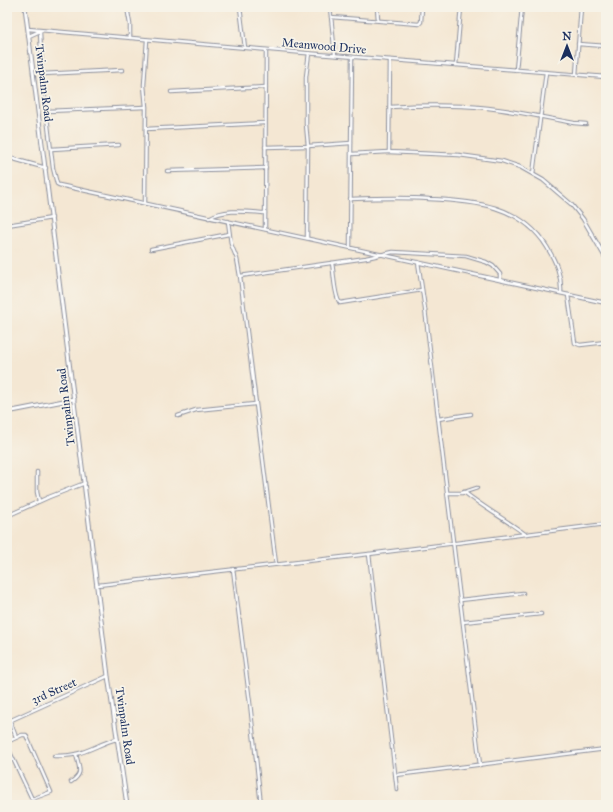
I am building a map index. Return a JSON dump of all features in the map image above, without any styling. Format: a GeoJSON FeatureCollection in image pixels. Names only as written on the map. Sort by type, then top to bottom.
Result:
{"type":"FeatureCollection","features":[{"type":"Feature","properties":{"kind":"main road","name":"Twinpalm Road"},"geometry":{"type":"LineString","coordinates":[[25,7],[98,584],[108,676],[127,805]]}},
{"type":"Feature","properties":{"kind":"main road"},"geometry":{"type":"LineString","coordinates":[[7,412],[74,398]]}},
{"type":"Feature","properties":{"kind":"street"},"geometry":{"type":"LineString","coordinates":[[127,7],[130,24],[130,38]]}},
{"type":"Feature","properties":{"kind":"street"},"geometry":{"type":"LineString","coordinates":[[240,7],[245,48]]}},
{"type":"Feature","properties":{"kind":"street"},"geometry":{"type":"LineString","coordinates":[[330,7],[335,55]]}},
{"type":"Feature","properties":{"kind":"street"},"geometry":{"type":"LineString","coordinates":[[377,7],[378,21]]}},
{"type":"Feature","properties":{"kind":"street"},"geometry":{"type":"LineString","coordinates":[[331,17],[419,24],[421,22],[422,7]]}},
{"type":"Feature","properties":{"kind":"street"},"geometry":{"type":"LineString","coordinates":[[456,65],[461,7]]}},
{"type":"Feature","properties":{"kind":"street"},"geometry":{"type":"LineString","coordinates":[[516,70],[522,7]]}},
{"type":"Feature","properties":{"kind":"street"},"geometry":{"type":"LineString","coordinates":[[576,75],[581,7]]}},
{"type":"Feature","properties":{"kind":"street","name":"Meanwood Drive"},"geometry":{"type":"LineString","coordinates":[[28,29],[606,78]]}},
{"type":"Feature","properties":{"kind":"street"},"geometry":{"type":"LineString","coordinates":[[29,36],[40,30],[42,74],[55,175],[57,184],[59,185],[606,303]]}},
{"type":"Feature","properties":{"kind":"street"},"geometry":{"type":"LineString","coordinates":[[145,204],[146,107],[144,85],[147,40]]}},
{"type":"Feature","properties":{"kind":"street"},"geometry":{"type":"LineString","coordinates":[[578,44],[606,46]]}},
{"type":"Feature","properties":{"kind":"street"},"geometry":{"type":"LineString","coordinates":[[265,229],[266,50]]}},
{"type":"Feature","properties":{"kind":"street"},"geometry":{"type":"LineString","coordinates":[[306,238],[308,146],[306,124],[306,77],[309,53]]}},
{"type":"Feature","properties":{"kind":"street"},"geometry":{"type":"LineString","coordinates":[[350,247],[352,57]]}},
{"type":"Feature","properties":{"kind":"street"},"geometry":{"type":"LineString","coordinates":[[389,152],[390,60]]}},
{"type":"Feature","properties":{"kind":"street"},"geometry":{"type":"LineString","coordinates":[[42,74],[123,70]]}},
{"type":"Feature","properties":{"kind":"street"},"geometry":{"type":"LineString","coordinates":[[533,174],[546,72]]}},
{"type":"Feature","properties":{"kind":"street"},"geometry":{"type":"LineString","coordinates":[[171,92],[266,87]]}},
{"type":"Feature","properties":{"kind":"street"},"geometry":{"type":"LineString","coordinates":[[390,107],[462,106],[489,108],[586,124]]}},
{"type":"Feature","properties":{"kind":"street"},"geometry":{"type":"LineString","coordinates":[[47,111],[146,107]]}},
{"type":"Feature","properties":{"kind":"street"},"geometry":{"type":"LineString","coordinates":[[146,129],[265,123]]}},
{"type":"Feature","properties":{"kind":"street"},"geometry":{"type":"LineString","coordinates":[[265,148],[351,143]]}},
{"type":"Feature","properties":{"kind":"street"},"geometry":{"type":"LineString","coordinates":[[52,148],[119,145]]}},
{"type":"Feature","properties":{"kind":"street"},"geometry":{"type":"LineString","coordinates":[[351,154],[389,152],[459,155],[511,164],[533,174],[552,186],[577,210],[605,257]]}},
{"type":"Feature","properties":{"kind":"street"},"geometry":{"type":"LineString","coordinates":[[7,156],[46,168]]}},
{"type":"Feature","properties":{"kind":"street"},"geometry":{"type":"LineString","coordinates":[[167,171],[266,168]]}},
{"type":"Feature","properties":{"kind":"street"},"geometry":{"type":"LineString","coordinates":[[7,174],[7,183]]}},
{"type":"Feature","properties":{"kind":"street"},"geometry":{"type":"LineString","coordinates":[[350,199],[388,197],[478,202],[508,213],[526,223],[543,240],[553,257],[558,270],[561,284],[560,293]]}},
{"type":"Feature","properties":{"kind":"street"},"geometry":{"type":"LineString","coordinates":[[210,218],[215,214],[224,212],[265,213]]}},
{"type":"Feature","properties":{"kind":"street"},"geometry":{"type":"LineString","coordinates":[[7,225],[52,218]]}},
{"type":"Feature","properties":{"kind":"street"},"geometry":{"type":"LineString","coordinates":[[228,221],[229,234],[237,259],[240,276],[276,564]]}},
{"type":"Feature","properties":{"kind":"street"},"geometry":{"type":"LineString","coordinates":[[151,249],[229,234]]}},
{"type":"Feature","properties":{"kind":"street"},"geometry":{"type":"LineString","coordinates":[[606,247],[606,285]]}},
{"type":"Feature","properties":{"kind":"street"},"geometry":{"type":"LineString","coordinates":[[240,276],[332,263],[393,252],[456,254],[470,257],[493,266],[500,274],[500,280]]}},
{"type":"Feature","properties":{"kind":"street"},"geometry":{"type":"LineString","coordinates":[[418,262],[448,493],[480,765]]}},
{"type":"Feature","properties":{"kind":"street"},"geometry":{"type":"LineString","coordinates":[[332,263],[336,295],[340,303],[422,290]]}},
{"type":"Feature","properties":{"kind":"street"},"geometry":{"type":"LineString","coordinates":[[568,295],[573,337],[576,344],[580,345],[606,342]]}},
{"type":"Feature","properties":{"kind":"street"},"geometry":{"type":"LineString","coordinates":[[178,416],[196,410],[255,404]]}},
{"type":"Feature","properties":{"kind":"street"},"geometry":{"type":"LineString","coordinates":[[438,419],[471,414]]}},
{"type":"Feature","properties":{"kind":"street"},"geometry":{"type":"LineString","coordinates":[[37,472],[37,492],[39,501]]}},
{"type":"Feature","properties":{"kind":"street"},"geometry":{"type":"LineString","coordinates":[[7,516],[39,501],[85,483]]}},
{"type":"Feature","properties":{"kind":"street"},"geometry":{"type":"LineString","coordinates":[[448,493],[464,492],[477,488]]}},
{"type":"Feature","properties":{"kind":"street"},"geometry":{"type":"LineString","coordinates":[[464,492],[525,534]]}},
{"type":"Feature","properties":{"kind":"street"},"geometry":{"type":"LineString","coordinates":[[98,584],[369,554],[606,524]]}},
{"type":"Feature","properties":{"kind":"street"},"geometry":{"type":"LineString","coordinates":[[369,554],[397,790]]}},
{"type":"Feature","properties":{"kind":"street"},"geometry":{"type":"LineString","coordinates":[[233,569],[261,805]]}},
{"type":"Feature","properties":{"kind":"street"},"geometry":{"type":"LineString","coordinates":[[460,600],[523,593]]}},
{"type":"Feature","properties":{"kind":"street"},"geometry":{"type":"LineString","coordinates":[[463,622],[541,614]]}},
{"type":"Feature","properties":{"kind":"street","name":"3rd Street"},"geometry":{"type":"LineString","coordinates":[[8,721],[108,676]]}},
{"type":"Feature","properties":{"kind":"street"},"geometry":{"type":"LineString","coordinates":[[8,721],[16,737]]}},
{"type":"Feature","properties":{"kind":"street"},"geometry":{"type":"LineString","coordinates":[[7,742],[16,737],[26,735],[51,792],[32,800],[7,746]]}},
{"type":"Feature","properties":{"kind":"street"},"geometry":{"type":"LineString","coordinates":[[54,756],[68,756],[76,754],[111,740],[118,739]]}},
{"type":"Feature","properties":{"kind":"street"},"geometry":{"type":"LineString","coordinates":[[396,775],[606,750]]}},
{"type":"Feature","properties":{"kind":"street"},"geometry":{"type":"LineString","coordinates":[[71,782],[80,774],[76,754]]}}]}
